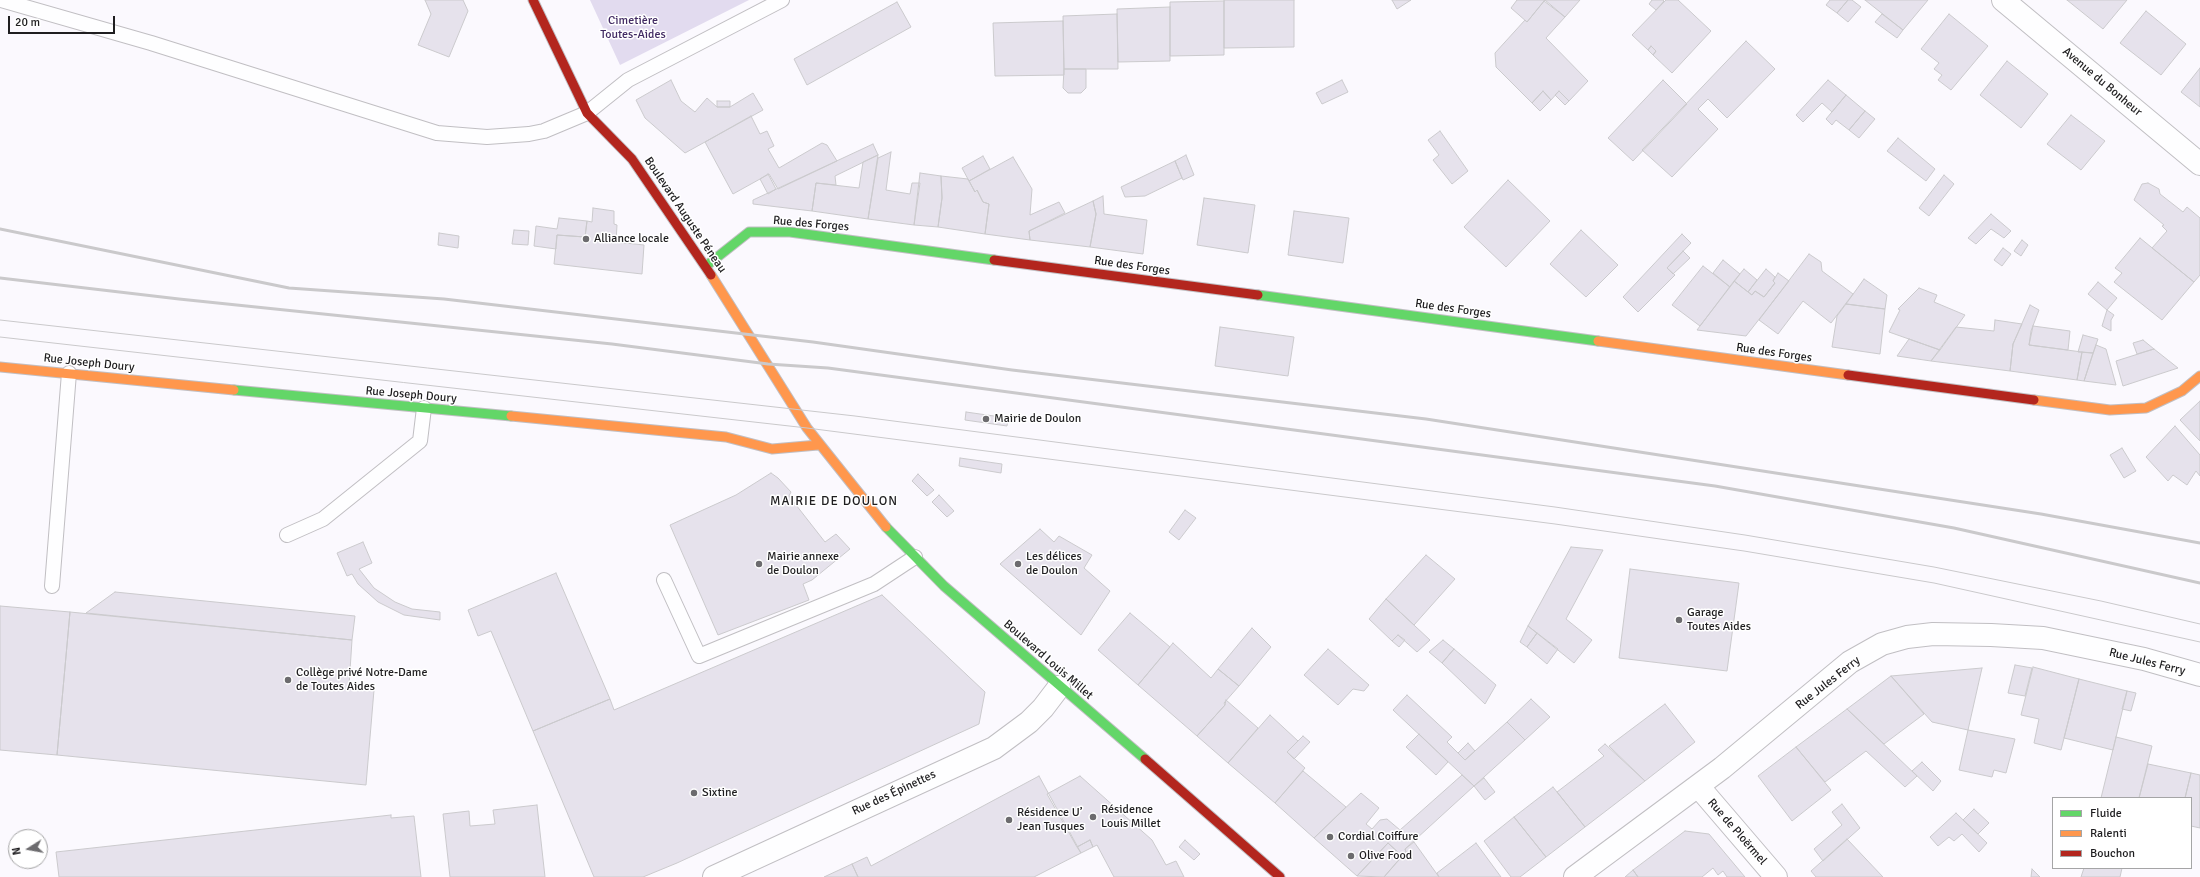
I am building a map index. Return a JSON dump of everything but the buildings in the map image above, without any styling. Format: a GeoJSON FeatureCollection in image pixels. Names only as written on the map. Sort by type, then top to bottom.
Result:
{"type":"FeatureCollection","features":[{"type":"Feature","properties":{"kind":"street","name":"Boulevard Auguste Péneau"},"geometry":{"type":"LineString","coordinates":[[533,0],[587,113],[632,158],[706,266],[818,444]]}},
{"type":"Feature","properties":{"kind":"street","name":"Avenue du Bonheur"},"geometry":{"type":"LineString","coordinates":[[2003,0],[2200,164]]}},
{"type":"Feature","properties":{"kind":"street","name":"Rue des Forges"},"geometry":{"type":"LineString","coordinates":[[706,266],[749,232],[790,232],[2110,410],[2146,408],[2182,391],[2200,376]]}},
{"type":"Feature","properties":{"kind":"street","name":"Rue Joseph Doury"},"geometry":{"type":"LineString","coordinates":[[0,367],[726,437],[772,449],[788,449],[818,444]]}},
{"type":"Feature","properties":{"kind":"street","name":"Boulevard Louis Millet"},"geometry":{"type":"LineString","coordinates":[[818,444],[881,522],[944,586],[1059,687],[1204,809],[1280,877]]}},
{"type":"Feature","properties":{"kind":"street","name":"Rue Jules Ferry"},"geometry":{"type":"LineString","coordinates":[[1575,877],[1764,735],[1850,662],[1882,644],[1907,637],[1933,634],[2043,638],[2144,659],[2200,676]]}},
{"type":"Feature","properties":{"kind":"street","name":"Rue des Épinettes"},"geometry":{"type":"LineString","coordinates":[[714,877],[994,748],[1029,722],[1044,708],[1059,687]]}},
{"type":"Feature","properties":{"kind":"street","name":"Rue de Ploërmel"},"geometry":{"type":"LineString","coordinates":[[1698,786],[1776,877]]}},
{"type":"Feature","properties":{"kind":"lane"},"geometry":{"type":"LineString","coordinates":[[1,0],[151,43],[437,133],[487,137],[529,134],[544,131],[587,113],[628,80],[782,0]]}},
{"type":"Feature","properties":{"kind":"lane"},"geometry":{"type":"LineString","coordinates":[[52,586],[69,373]]}},
{"type":"Feature","properties":{"kind":"lane"},"geometry":{"type":"LineString","coordinates":[[287,535],[323,519],[420,441],[424,408]]}},
{"type":"Feature","properties":{"kind":"lane"},"geometry":{"type":"LineString","coordinates":[[664,580],[699,656],[874,584],[915,557]]}},
{"type":"Feature","properties":{"kind":"green space","name":"Cimetière Toutes-Aides"},"geometry":{"type":"Polygon","coordinates":[[[590,0],[749,0],[620,65],[590,0]]]}},
{"type":"Feature","properties":{"kind":"tram line"},"geometry":{"type":"LineString","coordinates":[[0,320],[855,416],[1555,507],[1745,535],[1934,567],[2101,601],[2200,624]]}},
{"type":"Feature","properties":{"kind":"tram line"},"geometry":{"type":"LineString","coordinates":[[0,337],[807,428],[1555,524],[1744,551],[1934,583],[2200,642]]}},
{"type":"Feature","properties":{"kind":"railway"},"geometry":{"type":"LineString","coordinates":[[0,229],[289,288],[444,299],[813,342],[1012,370],[1426,419],[2041,514],[2200,543]]}},
{"type":"Feature","properties":{"kind":"railway"},"geometry":{"type":"LineString","coordinates":[[0,278],[179,299],[612,344],[768,364],[828,368],[1715,486],[1954,528],[2200,583]]}},
{"type":"Feature","properties":{"kind":"traffic: fast"},"geometry":{"type":"LineString","coordinates":[[706,266],[749,232],[790,232],[994,260]]}},
{"type":"Feature","properties":{"kind":"traffic: fast"},"geometry":{"type":"LineString","coordinates":[[1258,295],[1598,341]]}},
{"type":"Feature","properties":{"kind":"traffic: fast"},"geometry":{"type":"LineString","coordinates":[[234,390],[511,416]]}},
{"type":"Feature","properties":{"kind":"traffic: fast"},"geometry":{"type":"LineString","coordinates":[[886,527],[944,586],[1145,759]]}},
{"type":"Feature","properties":{"kind":"traffic: slow"},"geometry":{"type":"LineString","coordinates":[[711,275],[807,428],[886,527]]}},
{"type":"Feature","properties":{"kind":"traffic: slow"},"geometry":{"type":"LineString","coordinates":[[1598,341],[1848,375]]}},
{"type":"Feature","properties":{"kind":"traffic: slow"},"geometry":{"type":"LineString","coordinates":[[0,367],[234,390]]}},
{"type":"Feature","properties":{"kind":"traffic: slow"},"geometry":{"type":"LineString","coordinates":[[2034,400],[2110,410],[2146,408],[2182,391],[2200,376]]}},
{"type":"Feature","properties":{"kind":"traffic: slow"},"geometry":{"type":"LineString","coordinates":[[511,416],[726,437],[772,449],[818,445]]}},
{"type":"Feature","properties":{"kind":"traffic: jam"},"geometry":{"type":"LineString","coordinates":[[533,0],[587,113],[632,159],[711,275]]}},
{"type":"Feature","properties":{"kind":"traffic: jam"},"geometry":{"type":"LineString","coordinates":[[994,260],[1258,295]]}},
{"type":"Feature","properties":{"kind":"traffic: jam"},"geometry":{"type":"LineString","coordinates":[[1848,375],[2034,400]]}},
{"type":"Feature","properties":{"kind":"traffic: jam"},"geometry":{"type":"LineString","coordinates":[[1145,759],[1280,877]]}},
{"type":"Feature","properties":{"kind":"place","name":"Alliance locale"},"geometry":{"type":"Point","coordinates":[586,239]}},
{"type":"Feature","properties":{"kind":"place","name":"Mairie de Doulon"},"geometry":{"type":"Point","coordinates":[986,419]}},
{"type":"Feature","properties":{"kind":"place","name":"Mairie annexe de Doulon"},"geometry":{"type":"Point","coordinates":[759,564]}},
{"type":"Feature","properties":{"kind":"place","name":"Les délices de Doulon"},"geometry":{"type":"Point","coordinates":[1018,564]}},
{"type":"Feature","properties":{"kind":"place","name":"Garage Toutes Aides"},"geometry":{"type":"Point","coordinates":[1679,620]}},
{"type":"Feature","properties":{"kind":"place","name":"Collège privé Notre-Dame de Toutes Aides"},"geometry":{"type":"Point","coordinates":[288,680]}},
{"type":"Feature","properties":{"kind":"place","name":"Sixtine"},"geometry":{"type":"Point","coordinates":[694,793]}},
{"type":"Feature","properties":{"kind":"place","name":"Résidence Louis Millet"},"geometry":{"type":"Point","coordinates":[1093,817]}},
{"type":"Feature","properties":{"kind":"place","name":"Résidence U’ Jean Tusques"},"geometry":{"type":"Point","coordinates":[1009,820]}},
{"type":"Feature","properties":{"kind":"place","name":"Cordial Coiffure"},"geometry":{"type":"Point","coordinates":[1330,837]}},
{"type":"Feature","properties":{"kind":"place","name":"Olive Food"},"geometry":{"type":"Point","coordinates":[1351,856]}},
{"type":"Feature","properties":{"kind":"district","name":"MAIRIE DE DOULON"},"geometry":{"type":"Point","coordinates":[834,502]}}]}
